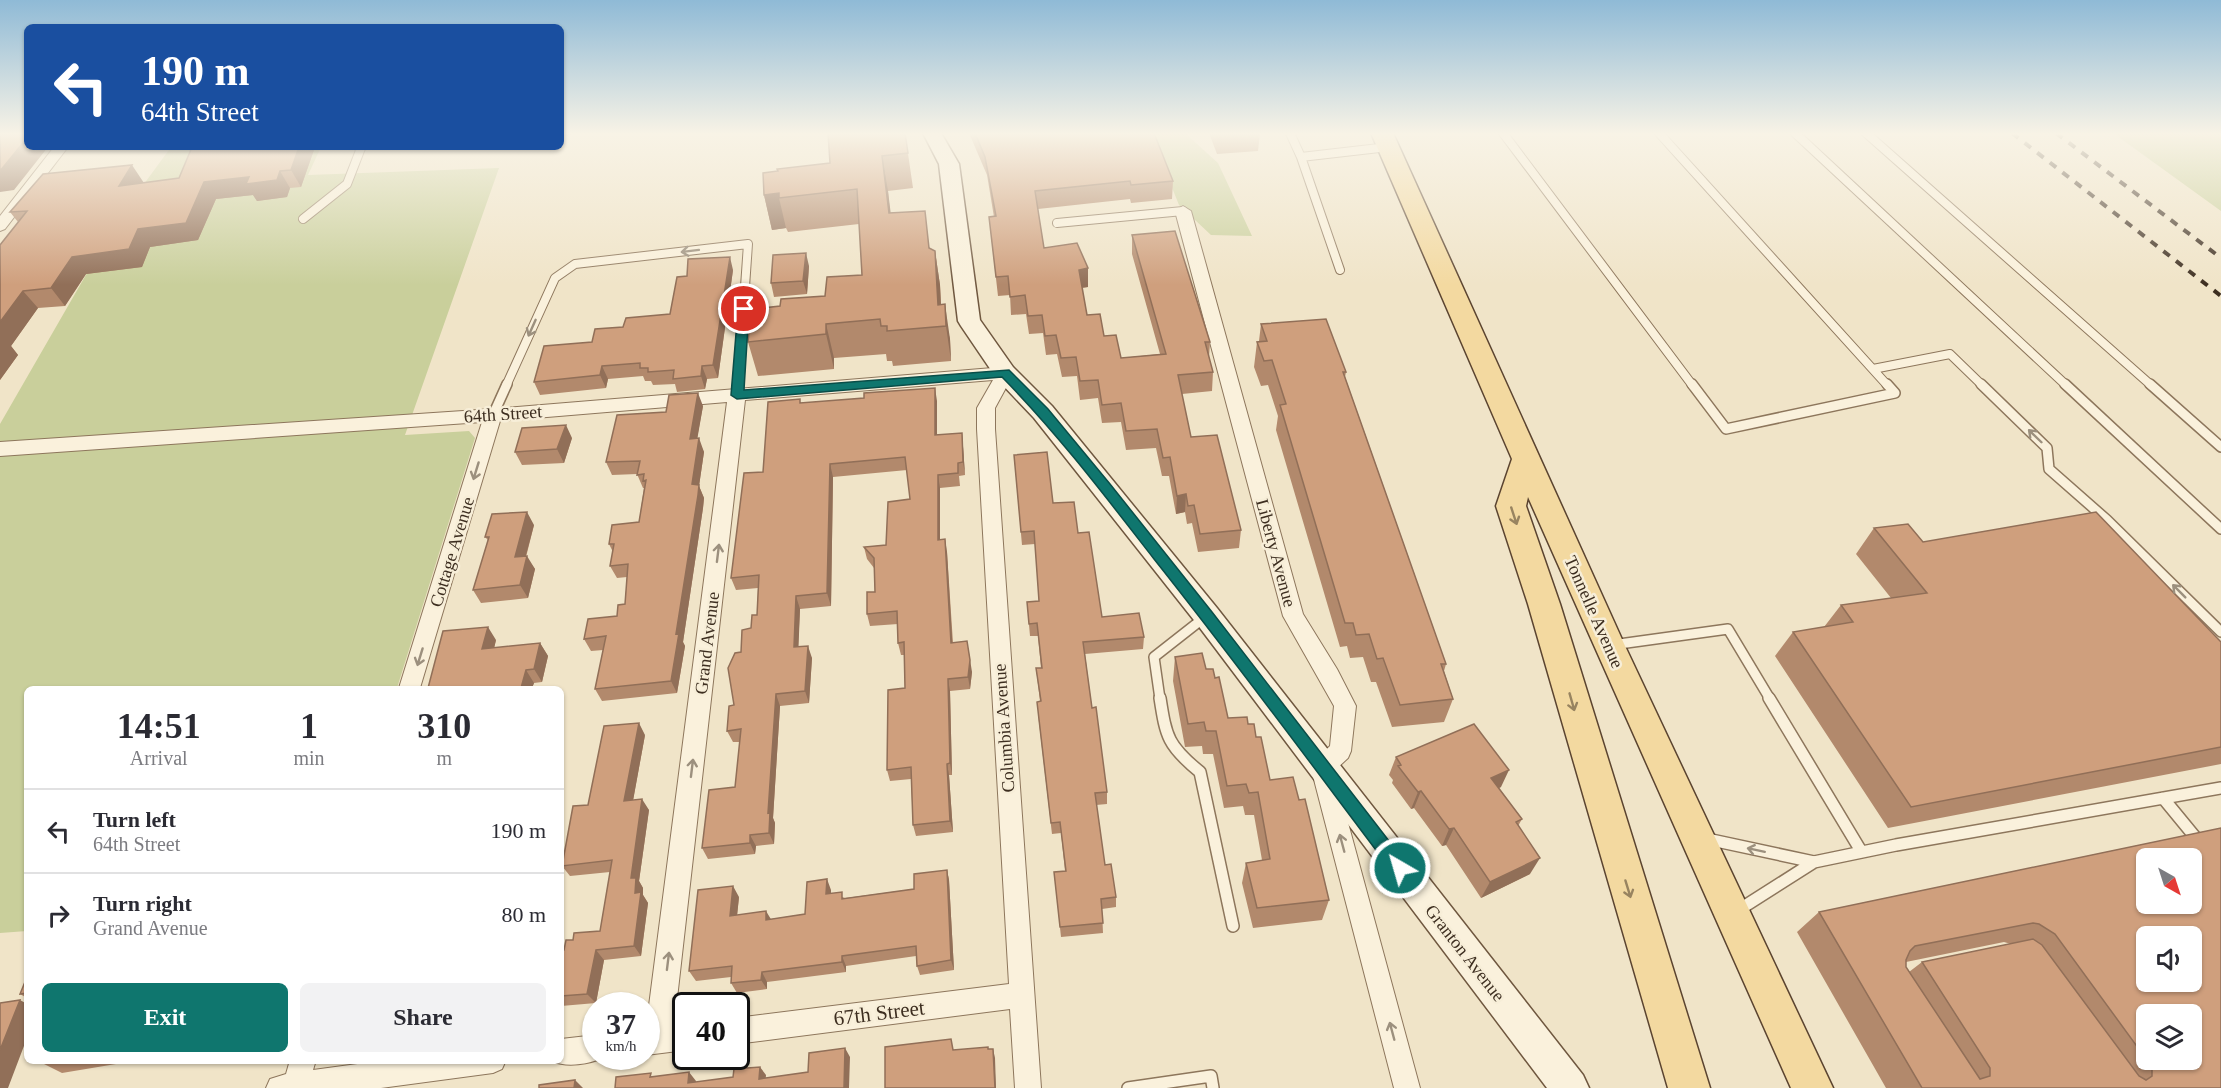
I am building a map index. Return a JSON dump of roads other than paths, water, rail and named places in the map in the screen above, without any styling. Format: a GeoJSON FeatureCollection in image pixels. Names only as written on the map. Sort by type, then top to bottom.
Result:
{"type":"FeatureCollection","features":[{"type":"Feature","properties":{"kind":"main road","name":"Tonnelle Avenue"},"geometry":{"type":"LineString","coordinates":[[1404,184],[1609,646],[1812,1088]]}},
{"type":"Feature","properties":{"kind":"main road"},"geometry":{"type":"LineString","coordinates":[[1526,460],[1511,506],[1544,604],[1689,1088]]}},
{"type":"Feature","properties":{"kind":"street"},"geometry":{"type":"LineString","coordinates":[[0,226],[32,184]]}},
{"type":"Feature","properties":{"kind":"street","name":"Granton Avenue"},"geometry":{"type":"LineString","coordinates":[[952,184],[969,321],[1005,373],[1050,420],[1207,616],[1569,1088]]}},
{"type":"Feature","properties":{"kind":"street"},"geometry":{"type":"LineString","coordinates":[[0,203],[18,202]]}},
{"type":"Feature","properties":{"kind":"street","name":"Liberty Avenue"},"geometry":{"type":"LineString","coordinates":[[1183,211],[1293,616],[1345,706],[1340,751],[1322,768]]}},
{"type":"Feature","properties":{"kind":"street","name":"64th Street"},"geometry":{"type":"LineString","coordinates":[[0,449],[151,436],[493,415],[1005,373]]}},
{"type":"Feature","properties":{"kind":"street","name":"Columbia Avenue"},"geometry":{"type":"LineString","coordinates":[[1005,373],[986,408],[986,429],[1028,1088]]}},
{"type":"Feature","properties":{"kind":"street","name":"Grand Avenue"},"geometry":{"type":"LineString","coordinates":[[659,992],[737,395]]}},
{"type":"Feature","properties":{"kind":"street","name":"Cottage Avenue"},"geometry":{"type":"LineString","coordinates":[[411,686],[493,415]]}},
{"type":"Feature","properties":{"kind":"street"},"geometry":{"type":"LineString","coordinates":[[1322,768],[1407,1088]]}},
{"type":"Feature","properties":{"kind":"street","name":"67th Street"},"geometry":{"type":"LineString","coordinates":[[750,1029],[1021,995]]}},
{"type":"Feature","properties":{"kind":"street"},"geometry":{"type":"LineString","coordinates":[[564,1052],[582,1050]]}},
{"type":"Feature","properties":{"kind":"street"},"geometry":{"type":"LineString","coordinates":[[292,1078],[448,1064]]}},
{"type":"Feature","properties":{"kind":"lane"},"geometry":{"type":"LineString","coordinates":[[303,219],[347,184]]}},
{"type":"Feature","properties":{"kind":"lane"},"geometry":{"type":"LineString","coordinates":[[1310,184],[1340,270]]}},
{"type":"Feature","properties":{"kind":"lane"},"geometry":{"type":"LineString","coordinates":[[1541,184],[1726,429],[1895,393],[1705,184]]}},
{"type":"Feature","properties":{"kind":"lane"},"geometry":{"type":"LineString","coordinates":[[1850,184],[2221,529]]}},
{"type":"Feature","properties":{"kind":"lane"},"geometry":{"type":"LineString","coordinates":[[1923,184],[2221,447]]}},
{"type":"Feature","properties":{"kind":"lane"},"geometry":{"type":"LineString","coordinates":[[1058,223],[1183,211]]}},
{"type":"Feature","properties":{"kind":"lane","name":"Grand Avenue"},"geometry":{"type":"LineString","coordinates":[[493,415],[555,278],[575,264],[748,244],[737,395]]}},
{"type":"Feature","properties":{"kind":"lane"},"geometry":{"type":"LineString","coordinates":[[1873,369],[1950,354],[2047,448],[2049,468],[2107,520],[2221,632]]}},
{"type":"Feature","properties":{"kind":"lane"},"geometry":{"type":"LineString","coordinates":[[1207,616],[1154,657],[1166,735],[1184,759],[1200,772],[1233,926]]}},
{"type":"Feature","properties":{"kind":"lane"},"geometry":{"type":"LineString","coordinates":[[1609,646],[1728,629],[1861,851]]}},
{"type":"Feature","properties":{"kind":"lane"},"geometry":{"type":"LineString","coordinates":[[1733,914],[1814,862],[1861,851],[2221,788]]}},
{"type":"Feature","properties":{"kind":"lane"},"geometry":{"type":"LineString","coordinates":[[2163,798],[2206,851]]}},
{"type":"Feature","properties":{"kind":"lane"},"geometry":{"type":"LineString","coordinates":[[1698,837],[1814,862]]}},
{"type":"Feature","properties":{"kind":"lane"},"geometry":{"type":"LineString","coordinates":[[1128,1088],[1211,1076],[1213,1088]]}},
{"type":"Feature","properties":{"kind":"railway"},"geometry":{"type":"LineString","coordinates":[[2077,184],[2221,296]]}},
{"type":"Feature","properties":{"kind":"railway"},"geometry":{"type":"LineString","coordinates":[[2123,184],[2221,258]]}}]}
